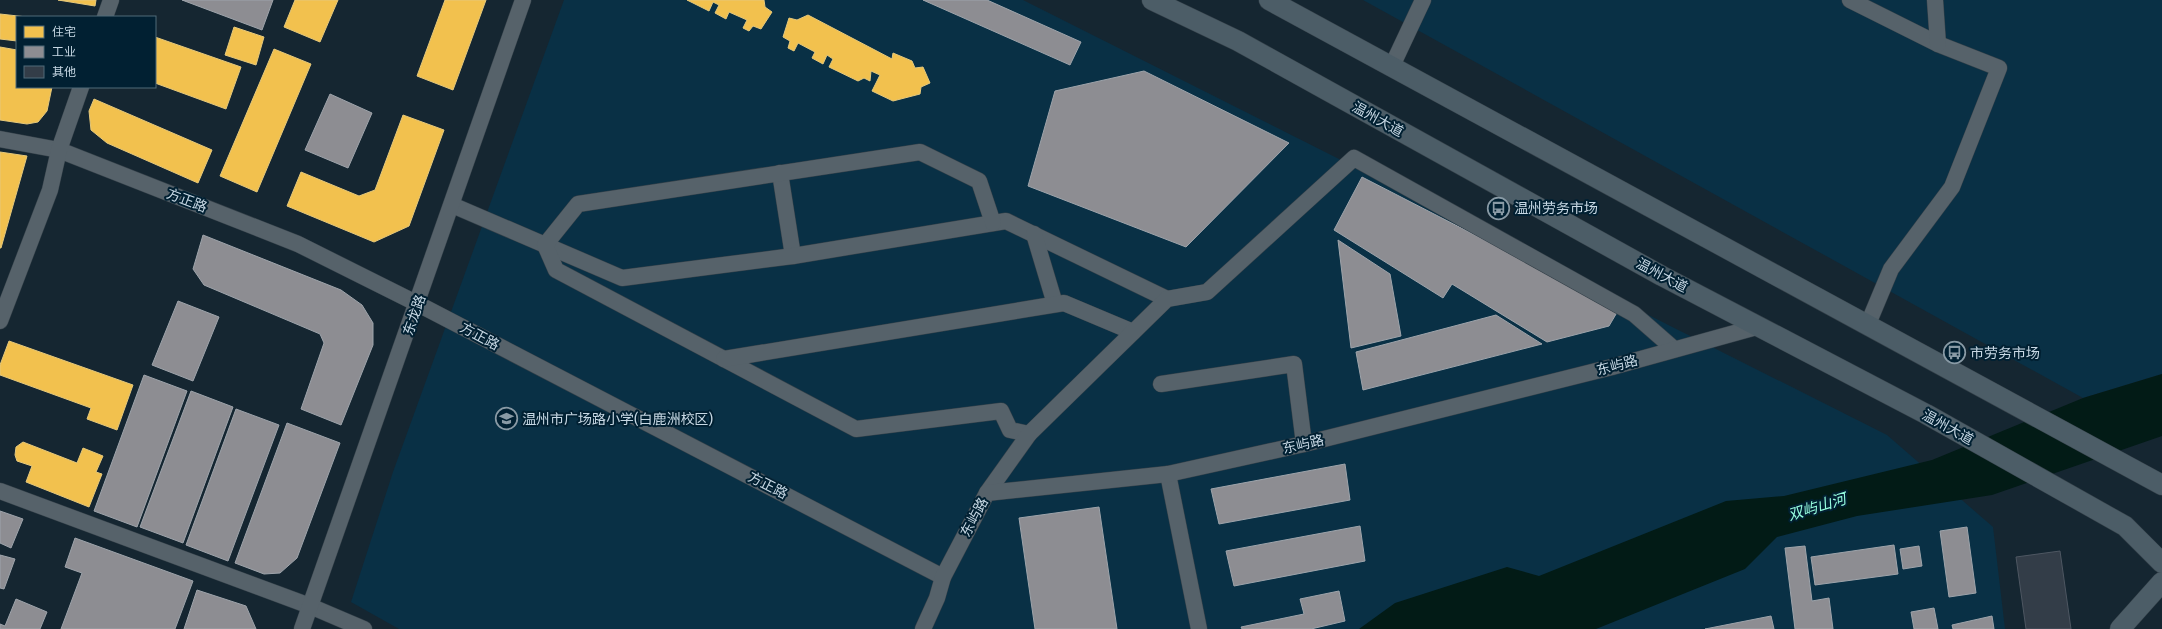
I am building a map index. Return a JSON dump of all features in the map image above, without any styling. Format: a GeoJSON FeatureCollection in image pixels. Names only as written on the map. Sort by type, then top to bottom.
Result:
{"type":"FeatureCollection","features":[{"type":"Feature","properties":{"kind":"main road","name":"温州大道"},"geometry":{"type":"LineString","coordinates":[[1152,0],[1238,41],[1662,276],[1760,326],[2037,476],[2125,526],[2162,563]]}},
{"type":"Feature","properties":{"kind":"main road"},"geometry":{"type":"LineString","coordinates":[[1269,0],[2104,452],[2162,485]]}},
{"type":"Feature","properties":{"kind":"main road"},"geometry":{"type":"LineString","coordinates":[[2120,629],[2162,582]]}},
{"type":"Feature","properties":{"kind":"street"},"geometry":{"type":"LineString","coordinates":[[105,16],[111,0]]}},
{"type":"Feature","properties":{"kind":"street","name":"东龙路"},"geometry":{"type":"LineString","coordinates":[[302,629],[418,304],[523,0]]}},
{"type":"Feature","properties":{"kind":"street"},"geometry":{"type":"LineString","coordinates":[[1392,66],[1423,0]]}},
{"type":"Feature","properties":{"kind":"street"},"geometry":{"type":"LineString","coordinates":[[1850,0],[1938,44],[1999,68],[1952,187],[1891,269],[1868,324]]}},
{"type":"Feature","properties":{"kind":"street"},"geometry":{"type":"LineString","coordinates":[[1935,0],[1938,44]]}},
{"type":"Feature","properties":{"kind":"street"},"geometry":{"type":"LineString","coordinates":[[0,321],[50,190],[59,150],[81,88]]}},
{"type":"Feature","properties":{"kind":"street","name":"方正路"},"geometry":{"type":"LineString","coordinates":[[0,139],[59,150],[298,244],[418,304],[943,577]]}},
{"type":"Feature","properties":{"kind":"street"},"geometry":{"type":"LineString","coordinates":[[545,245],[578,204],[920,152],[979,181],[993,223]]}},
{"type":"Feature","properties":{"kind":"street"},"geometry":{"type":"LineString","coordinates":[[987,493],[1029,434],[1167,299],[1206,292],[1354,158],[1634,314],[1674,350]]}},
{"type":"Feature","properties":{"kind":"street"},"geometry":{"type":"LineString","coordinates":[[780,173],[792,256]]}},
{"type":"Feature","properties":{"kind":"street"},"geometry":{"type":"LineString","coordinates":[[452,205],[622,278],[792,256],[1006,221],[1167,299]]}},
{"type":"Feature","properties":{"kind":"street"},"geometry":{"type":"LineString","coordinates":[[1034,234],[1055,304]]}},
{"type":"Feature","properties":{"kind":"street"},"geometry":{"type":"LineString","coordinates":[[545,245],[556,270],[856,429],[1001,411],[1010,430],[1029,434]]}},
{"type":"Feature","properties":{"kind":"street"},"geometry":{"type":"LineString","coordinates":[[724,359],[1064,303],[1133,332]]}},
{"type":"Feature","properties":{"kind":"street","name":"东屿路"},"geometry":{"type":"LineString","coordinates":[[923,629],[937,598],[943,577],[987,493],[1168,474],[1304,444],[1674,350],[1760,326]]}},
{"type":"Feature","properties":{"kind":"street"},"geometry":{"type":"LineString","coordinates":[[1161,384],[1294,364],[1304,444]]}},
{"type":"Feature","properties":{"kind":"street"},"geometry":{"type":"LineString","coordinates":[[1168,474],[1199,629]]}},
{"type":"Feature","properties":{"kind":"street"},"geometry":{"type":"LineString","coordinates":[[0,491],[310,606],[364,629]]}},
{"type":"Feature","properties":{"kind":"shaded area"},"geometry":{"type":"Polygon","coordinates":[[[564,0],[1023,0],[1887,435],[1993,527],[2005,629],[399,629],[351,602],[393,472],[564,0]]]}},
{"type":"Feature","properties":{"kind":"shaded area"},"geometry":{"type":"Polygon","coordinates":[[[1363,0],[2162,0],[2162,374],[2083,398],[1363,0]]]}},
{"type":"Feature","properties":{"kind":"water","name":"双屿山河"},"geometry":{"type":"Polygon","coordinates":[[[2162,374],[2162,436],[1992,495],[1857,516],[1777,537],[1745,569],[1596,629],[1359,629],[1395,603],[1507,567],[1539,576],[1726,501],[1784,496],[1932,460],[2083,398],[2162,374]]]}},
{"type":"Feature","properties":{"kind":"building: 住宅"},"geometry":{"type":"Polygon","coordinates":[[[58,0],[96,0],[95,6],[58,0]]]}},
{"type":"Feature","properties":{"kind":"building: 住宅"},"geometry":{"type":"Polygon","coordinates":[[[295,0],[338,0],[320,42],[284,27],[295,0]]]}},
{"type":"Feature","properties":{"kind":"building: 住宅"},"geometry":{"type":"Polygon","coordinates":[[[445,0],[486,0],[453,90],[417,76],[445,0]]]}},
{"type":"Feature","properties":{"kind":"building: 住宅"},"geometry":{"type":"Polygon","coordinates":[[[687,0],[764,0],[765,7],[772,12],[761,29],[753,26],[749,31],[743,28],[747,20],[729,12],[726,19],[715,13],[719,5],[713,2],[709,11],[687,0]]]}},
{"type":"Feature","properties":{"kind":"building: 住宅"},"geometry":{"type":"Polygon","coordinates":[[[0,14],[18,16],[16,16],[16,41],[0,39],[0,14]]]}},
{"type":"Feature","properties":{"kind":"building: 住宅"},"geometry":{"type":"Polygon","coordinates":[[[808,15],[892,59],[893,53],[912,61],[915,68],[923,67],[930,83],[921,87],[920,94],[893,101],[872,91],[880,75],[871,71],[870,81],[864,78],[858,81],[829,67],[833,59],[827,55],[823,64],[812,58],[815,52],[798,43],[794,51],[788,48],[790,41],[783,37],[789,18],[797,20],[808,15]]]}},
{"type":"Feature","properties":{"kind":"building: 住宅"},"geometry":{"type":"Polygon","coordinates":[[[234,27],[264,37],[256,65],[225,55],[234,27]]]}},
{"type":"Feature","properties":{"kind":"building: 住宅"},"geometry":{"type":"Polygon","coordinates":[[[156,37],[241,67],[226,109],[156,83],[156,37]]]}},
{"type":"Feature","properties":{"kind":"building: 住宅"},"geometry":{"type":"Polygon","coordinates":[[[0,47],[16,50],[16,88],[52,88],[47,111],[38,122],[27,124],[0,120],[0,47]]]}},
{"type":"Feature","properties":{"kind":"building: 住宅"},"geometry":{"type":"Polygon","coordinates":[[[274,49],[311,64],[257,192],[220,176],[274,49]]]}},
{"type":"Feature","properties":{"kind":"building: 住宅"},"geometry":{"type":"Polygon","coordinates":[[[94,99],[212,150],[198,183],[107,143],[91,130],[89,111],[94,99]]]}},
{"type":"Feature","properties":{"kind":"building: 住宅"},"geometry":{"type":"Polygon","coordinates":[[[403,115],[444,130],[409,226],[374,242],[287,206],[301,172],[359,196],[375,190],[403,115]]]}},
{"type":"Feature","properties":{"kind":"building: 住宅"},"geometry":{"type":"Polygon","coordinates":[[[0,152],[27,156],[1,248],[0,248],[0,152]]]}},
{"type":"Feature","properties":{"kind":"building: 住宅"},"geometry":{"type":"Polygon","coordinates":[[[9,341],[133,385],[117,430],[87,419],[91,408],[0,375],[0,365],[9,341]]]}},
{"type":"Feature","properties":{"kind":"building: 住宅"},"geometry":{"type":"Polygon","coordinates":[[[23,442],[77,463],[83,448],[103,456],[96,472],[102,474],[89,507],[26,482],[32,466],[17,461],[15,455],[16,447],[23,442]]]}},
{"type":"Feature","properties":{"kind":"building: 工业"},"geometry":{"type":"Polygon","coordinates":[[[182,0],[273,0],[262,30],[182,0]]]}},
{"type":"Feature","properties":{"kind":"building: 工业"},"geometry":{"type":"Polygon","coordinates":[[[923,0],[987,0],[1081,42],[1070,65],[923,0]]]}},
{"type":"Feature","properties":{"kind":"building: 工业"},"geometry":{"type":"Polygon","coordinates":[[[1144,71],[1289,143],[1186,247],[1028,186],[1055,91],[1144,71]]]}},
{"type":"Feature","properties":{"kind":"building: 工业"},"geometry":{"type":"Polygon","coordinates":[[[330,94],[372,113],[348,168],[305,150],[330,94]]]}},
{"type":"Feature","properties":{"kind":"building: 工业"},"geometry":{"type":"Polygon","coordinates":[[[1362,177],[1619,309],[1609,326],[1547,342],[1452,284],[1443,298],[1334,230],[1362,177]]]}},
{"type":"Feature","properties":{"kind":"building: 工业"},"geometry":{"type":"Polygon","coordinates":[[[203,235],[341,290],[362,305],[373,323],[373,345],[341,425],[301,409],[324,343],[320,334],[204,285],[193,269],[203,235]]]}},
{"type":"Feature","properties":{"kind":"building: 工业"},"geometry":{"type":"Polygon","coordinates":[[[1338,240],[1390,274],[1401,336],[1351,348],[1338,240]]]}},
{"type":"Feature","properties":{"kind":"building: 工业"},"geometry":{"type":"Polygon","coordinates":[[[178,301],[219,317],[193,381],[152,365],[178,301]]]}},
{"type":"Feature","properties":{"kind":"building: 工业"},"geometry":{"type":"Polygon","coordinates":[[[1496,315],[1542,344],[1363,390],[1356,352],[1496,315]]]}},
{"type":"Feature","properties":{"kind":"building: 工业"},"geometry":{"type":"Polygon","coordinates":[[[144,375],[187,391],[137,527],[94,511],[144,375]]]}},
{"type":"Feature","properties":{"kind":"building: 工业"},"geometry":{"type":"Polygon","coordinates":[[[191,391],[233,407],[183,543],[140,527],[191,391]]]}},
{"type":"Feature","properties":{"kind":"building: 工业"},"geometry":{"type":"Polygon","coordinates":[[[236,409],[279,425],[228,561],[186,545],[236,409]]]}},
{"type":"Feature","properties":{"kind":"building: 工业"},"geometry":{"type":"Polygon","coordinates":[[[287,423],[340,443],[297,558],[280,573],[264,574],[235,563],[287,423]]]}},
{"type":"Feature","properties":{"kind":"building: 工业"},"geometry":{"type":"Polygon","coordinates":[[[1345,464],[1350,500],[1219,524],[1211,489],[1345,464]]]}},
{"type":"Feature","properties":{"kind":"building: 工业"},"geometry":{"type":"Polygon","coordinates":[[[1099,507],[1117,629],[1035,629],[1019,518],[1099,507]]]}},
{"type":"Feature","properties":{"kind":"building: 工业"},"geometry":{"type":"Polygon","coordinates":[[[0,511],[23,519],[11,548],[0,543],[0,511]]]}},
{"type":"Feature","properties":{"kind":"building: 工业"},"geometry":{"type":"Polygon","coordinates":[[[1360,526],[1365,561],[1234,586],[1226,551],[1360,526]]]}},
{"type":"Feature","properties":{"kind":"building: 工业"},"geometry":{"type":"Polygon","coordinates":[[[1967,527],[1976,593],[1949,597],[1940,531],[1967,527]]]}},
{"type":"Feature","properties":{"kind":"building: 工业"},"geometry":{"type":"Polygon","coordinates":[[[75,538],[193,581],[175,629],[61,629],[82,573],[65,567],[75,538]]]}},
{"type":"Feature","properties":{"kind":"building: 工业"},"geometry":{"type":"Polygon","coordinates":[[[1894,545],[1898,574],[1815,585],[1811,557],[1894,545]]]}},
{"type":"Feature","properties":{"kind":"building: 工业"},"geometry":{"type":"Polygon","coordinates":[[[1805,546],[1812,601],[1829,598],[1833,629],[1795,629],[1785,548],[1805,546]]]}},
{"type":"Feature","properties":{"kind":"building: 工业"},"geometry":{"type":"Polygon","coordinates":[[[1919,546],[1922,566],[1903,569],[1900,549],[1919,546]]]}},
{"type":"Feature","properties":{"kind":"building: 工业"},"geometry":{"type":"Polygon","coordinates":[[[0,555],[15,559],[4,589],[0,588],[0,555]]]}},
{"type":"Feature","properties":{"kind":"building: 工业"},"geometry":{"type":"Polygon","coordinates":[[[197,590],[246,606],[256,629],[184,629],[197,590]]]}},
{"type":"Feature","properties":{"kind":"building: 工业"},"geometry":{"type":"Polygon","coordinates":[[[1339,591],[1345,621],[1311,629],[1242,629],[1241,627],[1304,614],[1300,599],[1339,591]]]}},
{"type":"Feature","properties":{"kind":"building: 工业"},"geometry":{"type":"Polygon","coordinates":[[[16,599],[47,612],[40,629],[0,629],[0,624],[5,626],[16,599]]]}},
{"type":"Feature","properties":{"kind":"building: 工业"},"geometry":{"type":"Polygon","coordinates":[[[1934,608],[1938,629],[1914,629],[1911,612],[1934,608]]]}},
{"type":"Feature","properties":{"kind":"building: 工业"},"geometry":{"type":"Polygon","coordinates":[[[1771,616],[1774,629],[1705,629],[1771,616]]]}},
{"type":"Feature","properties":{"kind":"building: 工业"},"geometry":{"type":"Polygon","coordinates":[[[1992,616],[1994,629],[1953,629],[1952,625],[1992,616]]]}},
{"type":"Feature","properties":{"kind":"building: 其他"},"geometry":{"type":"Polygon","coordinates":[[[2060,551],[2071,629],[2026,629],[2016,557],[2060,551]]]}},
{"type":"Feature","properties":{"kind":"place","name":"温州劳务市场"},"geometry":{"type":"Point","coordinates":[1499,208]}},
{"type":"Feature","properties":{"kind":"place","name":"市劳务市场"},"geometry":{"type":"Point","coordinates":[1954,353]}},
{"type":"Feature","properties":{"kind":"place","name":"温州市广场路小学(白鹿洲校区)"},"geometry":{"type":"Point","coordinates":[507,419]}}]}
